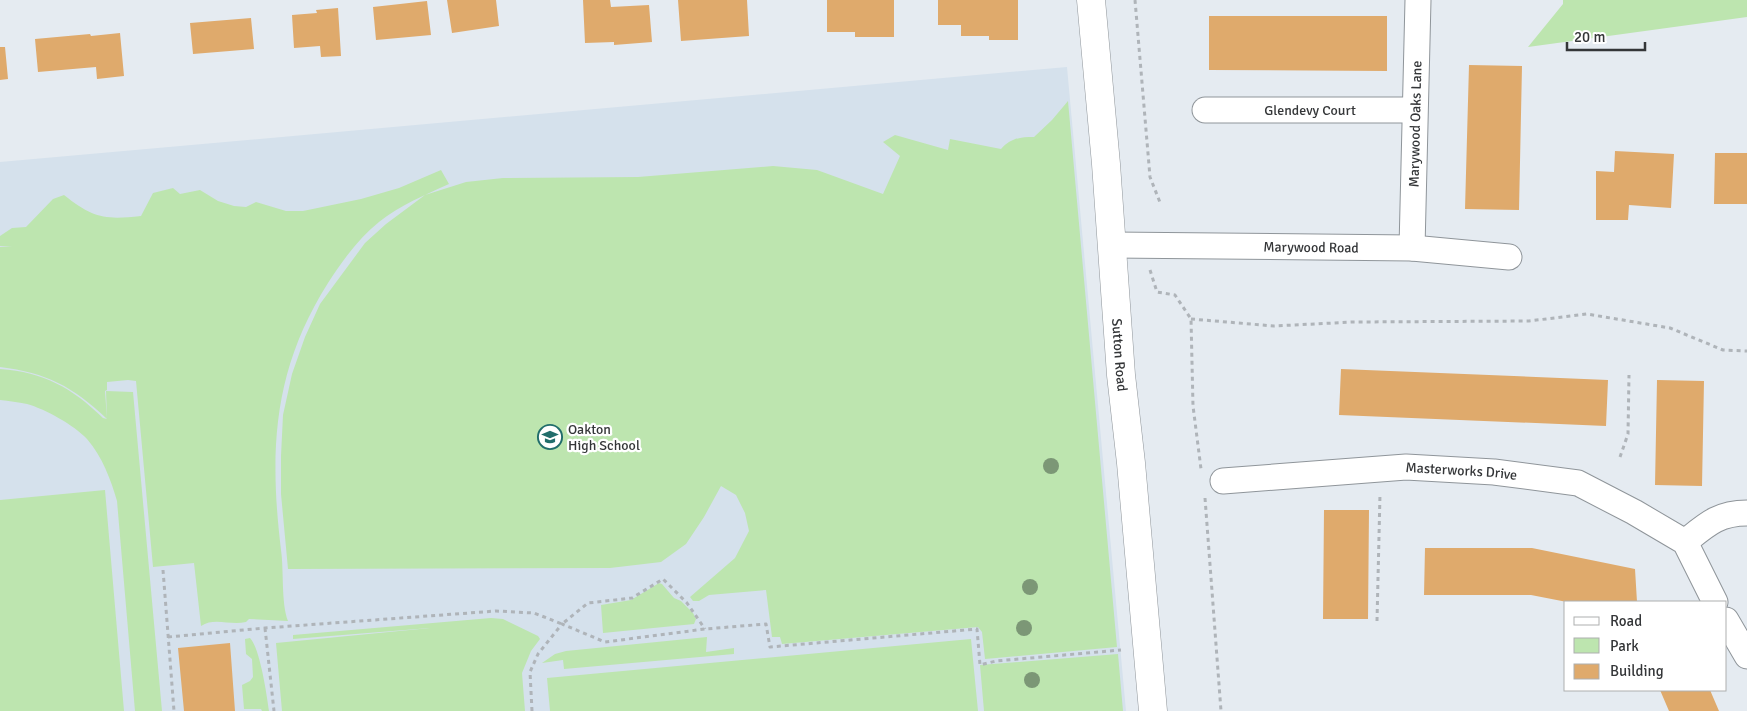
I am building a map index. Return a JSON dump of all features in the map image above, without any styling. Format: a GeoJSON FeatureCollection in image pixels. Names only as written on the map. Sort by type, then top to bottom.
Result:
{"type":"FeatureCollection","features":[{"type":"Feature","properties":{"kind":"street","name":"Sutton Road"},"geometry":{"type":"LineString","coordinates":[[1091,0],[1100,88],[1121,375],[1131,462],[1153,711]]}},
{"type":"Feature","properties":{"kind":"street","name":"Marywood Oaks Lane"},"geometry":{"type":"LineString","coordinates":[[1412,248],[1418,0]]}},
{"type":"Feature","properties":{"kind":"street","name":"Glendevy Court"},"geometry":{"type":"LineString","coordinates":[[1205,110],[1414,110]]}},
{"type":"Feature","properties":{"kind":"street","name":"Marywood Road"},"geometry":{"type":"LineString","coordinates":[[1112,245],[1412,248],[1509,256]]}},
{"type":"Feature","properties":{"kind":"street","name":"Masterworks Drive"},"geometry":{"type":"LineString","coordinates":[[1223,481],[1406,467],[1494,472],[1578,483],[1634,512],[1685,542]]}},
{"type":"Feature","properties":{"kind":"street"},"geometry":{"type":"LineString","coordinates":[[1714,601],[1685,542],[1714,519],[1739,512],[1747,512]]}},
{"type":"Feature","properties":{"kind":"street"},"geometry":{"type":"LineString","coordinates":[[1727,622],[1747,656]]}},
{"type":"Feature","properties":{"kind":"path"},"geometry":{"type":"LineString","coordinates":[[1135,0],[1150,177],[1162,205]]}},
{"type":"Feature","properties":{"kind":"path"},"geometry":{"type":"LineString","coordinates":[[1190,319],[1274,326],[1352,322],[1529,321],[1587,314],[1670,328],[1723,350],[1747,351]]}},
{"type":"Feature","properties":{"kind":"path"},"geometry":{"type":"LineString","coordinates":[[1620,457],[1628,434],[1629,375]]}},
{"type":"Feature","properties":{"kind":"path"},"geometry":{"type":"LineString","coordinates":[[1371,494],[1380,494],[1377,621]]}},
{"type":"Feature","properties":{"kind":"path"},"geometry":{"type":"LineString","coordinates":[[163,570],[174,711]]}},
{"type":"Feature","properties":{"kind":"path"},"geometry":{"type":"LineString","coordinates":[[532,711],[530,672],[538,654],[562,624],[588,603],[632,598],[663,579],[687,603],[705,629]]}},
{"type":"Feature","properties":{"kind":"path"},"geometry":{"type":"LineString","coordinates":[[168,637],[496,611],[534,612],[605,642],[705,629],[766,624],[770,647],[977,629],[980,665],[996,661],[1121,650]]}},
{"type":"Feature","properties":{"kind":"path"},"geometry":{"type":"LineString","coordinates":[[265,628],[274,711]]}},
{"type":"Feature","properties":{"kind":"shaded area","name":"Oakton High School"},"geometry":{"type":"Polygon","coordinates":[[[1067,67],[1126,711],[0,711],[0,162],[1067,67]]]}},
{"type":"Feature","properties":{"kind":"green space"},"geometry":{"type":"Polygon","coordinates":[[[1563,0],[1747,0],[1747,17],[1528,47],[1563,4],[1563,0]]]}},
{"type":"Feature","properties":{"kind":"green space"},"geometry":{"type":"Polygon","coordinates":[[[1068,101],[1117,647],[985,659],[982,632],[978,627],[782,644],[780,637],[772,637],[766,590],[709,595],[699,601],[693,601],[690,597],[735,558],[749,531],[745,513],[736,495],[721,486],[686,544],[661,562],[610,568],[288,569],[281,494],[283,415],[292,374],[305,337],[320,304],[365,243],[386,224],[425,195],[466,182],[503,178],[638,177],[773,166],[817,170],[883,194],[900,156],[883,142],[895,135],[948,150],[950,139],[1001,149],[1008,142],[1016,139],[1034,137],[1068,101]]]}},
{"type":"Feature","properties":{"kind":"green space"},"geometry":{"type":"Polygon","coordinates":[[[441,170],[449,184],[395,210],[372,228],[351,250],[328,283],[310,315],[296,347],[286,379],[279,412],[276,445],[277,513],[282,558],[284,605],[288,621],[249,619],[246,622],[240,623],[212,622],[201,626],[194,563],[153,567],[136,381],[107,382],[107,390],[105,391],[107,419],[82,398],[58,383],[32,373],[0,367],[0,247],[12,246],[0,246],[0,236],[12,228],[26,227],[53,199],[64,195],[91,213],[117,218],[141,216],[153,193],[173,188],[180,194],[200,190],[218,201],[234,206],[246,207],[256,202],[286,211],[303,211],[361,199],[399,188],[441,170]]]}},
{"type":"Feature","properties":{"kind":"green space"},"geometry":{"type":"Polygon","coordinates":[[[0,369],[30,374],[56,383],[80,398],[103,418],[107,419],[106,391],[133,392],[162,711],[135,711],[117,501],[105,468],[87,439],[67,423],[34,406],[0,400],[0,369]]]}},
{"type":"Feature","properties":{"kind":"green space"},"geometry":{"type":"Polygon","coordinates":[[[105,490],[124,711],[0,711],[0,500],[105,490]]]}},
{"type":"Feature","properties":{"kind":"green space"},"geometry":{"type":"Polygon","coordinates":[[[659,583],[693,613],[696,619],[694,624],[603,633],[601,605],[631,600],[659,583]]]}},
{"type":"Feature","properties":{"kind":"green space"},"geometry":{"type":"Polygon","coordinates":[[[491,618],[503,619],[538,636],[540,639],[531,651],[522,673],[525,711],[282,711],[276,643],[430,628],[293,639],[293,635],[491,618]]]}},
{"type":"Feature","properties":{"kind":"green space"},"geometry":{"type":"Polygon","coordinates":[[[707,637],[706,652],[734,648],[734,654],[564,669],[563,660],[542,663],[555,654],[566,651],[707,637]]]}},
{"type":"Feature","properties":{"kind":"green space"},"geometry":{"type":"Polygon","coordinates":[[[250,638],[254,643],[260,662],[269,711],[244,709],[242,685],[253,677],[252,659],[246,654],[245,639],[250,638]]]}},
{"type":"Feature","properties":{"kind":"green space"},"geometry":{"type":"Polygon","coordinates":[[[971,639],[978,711],[550,711],[547,678],[971,639]]]}},
{"type":"Feature","properties":{"kind":"green space"},"geometry":{"type":"Polygon","coordinates":[[[1118,654],[1123,711],[984,711],[980,665],[1118,654]]]}},
{"type":"Feature","properties":{"kind":"building"},"geometry":{"type":"Polygon","coordinates":[[[447,0],[496,0],[499,26],[452,33],[447,0]]]}},
{"type":"Feature","properties":{"kind":"building"},"geometry":{"type":"Polygon","coordinates":[[[583,0],[610,0],[611,7],[649,5],[652,42],[614,45],[614,42],[585,43],[583,0]]]}},
{"type":"Feature","properties":{"kind":"building"},"geometry":{"type":"Polygon","coordinates":[[[678,0],[747,0],[749,36],[681,41],[678,0]]]}},
{"type":"Feature","properties":{"kind":"building"},"geometry":{"type":"Polygon","coordinates":[[[827,0],[894,0],[894,37],[855,37],[855,32],[827,32],[827,0]]]}},
{"type":"Feature","properties":{"kind":"building"},"geometry":{"type":"Polygon","coordinates":[[[938,0],[1018,0],[1018,40],[989,40],[989,36],[961,36],[961,25],[938,25],[938,0]]]}},
{"type":"Feature","properties":{"kind":"building"},"geometry":{"type":"Polygon","coordinates":[[[427,1],[431,35],[376,40],[373,7],[427,1]]]}},
{"type":"Feature","properties":{"kind":"building"},"geometry":{"type":"Polygon","coordinates":[[[338,8],[341,56],[321,57],[320,46],[294,48],[292,15],[317,13],[316,10],[338,8]]]}},
{"type":"Feature","properties":{"kind":"building"},"geometry":{"type":"Polygon","coordinates":[[[1209,16],[1387,16],[1387,71],[1209,70],[1209,16]]]}},
{"type":"Feature","properties":{"kind":"building"},"geometry":{"type":"Polygon","coordinates":[[[251,18],[254,49],[193,54],[190,23],[251,18]]]}},
{"type":"Feature","properties":{"kind":"building"},"geometry":{"type":"Polygon","coordinates":[[[120,33],[124,76],[97,79],[96,67],[38,72],[35,39],[120,33]]]}},
{"type":"Feature","properties":{"kind":"building"},"geometry":{"type":"Polygon","coordinates":[[[0,47],[5,47],[8,79],[0,80],[0,47]]]}},
{"type":"Feature","properties":{"kind":"building"},"geometry":{"type":"Polygon","coordinates":[[[1469,65],[1522,66],[1519,210],[1465,209],[1469,65]]]}},
{"type":"Feature","properties":{"kind":"building"},"geometry":{"type":"Polygon","coordinates":[[[1615,151],[1674,154],[1671,208],[1629,205],[1628,220],[1596,220],[1596,171],[1614,172],[1615,151]]]}},
{"type":"Feature","properties":{"kind":"building"},"geometry":{"type":"Polygon","coordinates":[[[1715,153],[1747,153],[1747,204],[1714,204],[1715,153]]]}},
{"type":"Feature","properties":{"kind":"building"},"geometry":{"type":"Polygon","coordinates":[[[1341,369],[1608,380],[1606,426],[1339,415],[1341,369]]]}},
{"type":"Feature","properties":{"kind":"building"},"geometry":{"type":"Polygon","coordinates":[[[1657,380],[1704,381],[1702,486],[1655,485],[1657,380]]]}},
{"type":"Feature","properties":{"kind":"building"},"geometry":{"type":"Polygon","coordinates":[[[1324,510],[1369,510],[1368,619],[1323,619],[1324,510]]]}},
{"type":"Feature","properties":{"kind":"building"},"geometry":{"type":"Polygon","coordinates":[[[1425,548],[1532,548],[1635,569],[1637,601],[1564,601],[1531,595],[1424,595],[1425,548]]]}},
{"type":"Feature","properties":{"kind":"building"},"geometry":{"type":"Polygon","coordinates":[[[230,643],[235,711],[184,711],[178,648],[230,643]]]}},
{"type":"Feature","properties":{"kind":"building"},"geometry":{"type":"Polygon","coordinates":[[[1660,691],[1710,691],[1719,711],[1669,711],[1660,691]]]}},
{"type":"Feature","properties":{"kind":"place","name":"Oakton High School"},"geometry":{"type":"Point","coordinates":[550,437]}}]}
